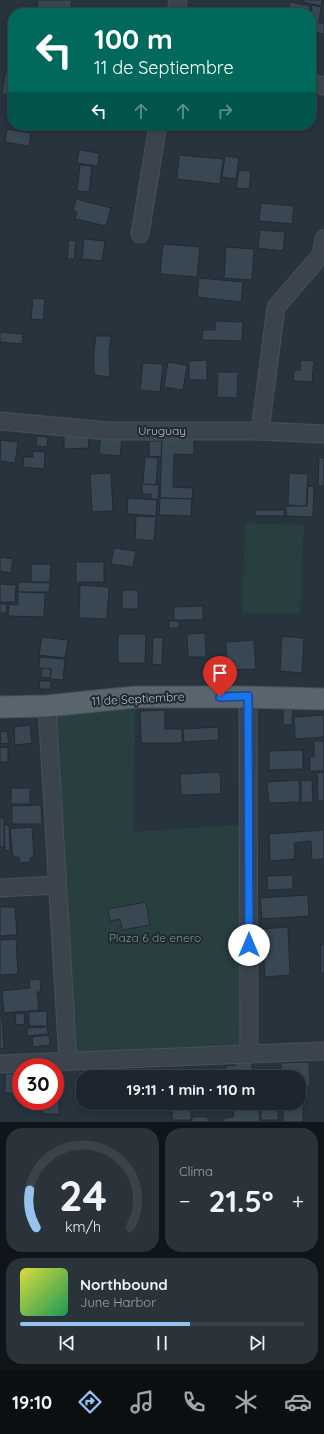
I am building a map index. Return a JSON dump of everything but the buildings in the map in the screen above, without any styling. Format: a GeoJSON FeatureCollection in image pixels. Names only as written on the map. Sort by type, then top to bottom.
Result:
{"type":"FeatureCollection","features":[{"type":"Feature","properties":{"kind":"main road","name":"11 de Septiembre"},"geometry":{"type":"LineString","coordinates":[[0,707],[47,706],[136,697],[248,696],[324,699]]}},
{"type":"Feature","properties":{"kind":"street"},"geometry":{"type":"LineString","coordinates":[[140,234],[157,130]]}},
{"type":"Feature","properties":{"kind":"street"},"geometry":{"type":"LineString","coordinates":[[260,431],[276,307],[321,255],[324,239]]}},
{"type":"Feature","properties":{"kind":"street","name":"Uruguay"},"geometry":{"type":"LineString","coordinates":[[0,420],[108,431],[260,431],[324,434]]}},
{"type":"Feature","properties":{"kind":"street"},"geometry":{"type":"LineString","coordinates":[[248,696],[249,1054]]}},
{"type":"Feature","properties":{"kind":"street"},"geometry":{"type":"LineString","coordinates":[[47,706],[68,1061]]}},
{"type":"Feature","properties":{"kind":"street"},"geometry":{"type":"LineString","coordinates":[[0,888],[57,885]]}},
{"type":"Feature","properties":{"kind":"street"},"geometry":{"type":"LineString","coordinates":[[0,1064],[324,1051]]}},
{"type":"Feature","properties":{"kind":"green space"},"geometry":{"type":"Polygon","coordinates":[[[245,523],[304,525],[300,614],[242,613],[245,523]]]}},
{"type":"Feature","properties":{"kind":"green space","name":"Plaza 6 de enero"},"geometry":{"type":"Polygon","coordinates":[[[136,697],[133,832],[247,824],[249,1054],[68,1061],[47,706],[136,697]]]}},
{"type":"Feature","properties":{"kind":"route"},"geometry":{"type":"LineString","coordinates":[[220,697],[248,696],[249,945]]}}]}
